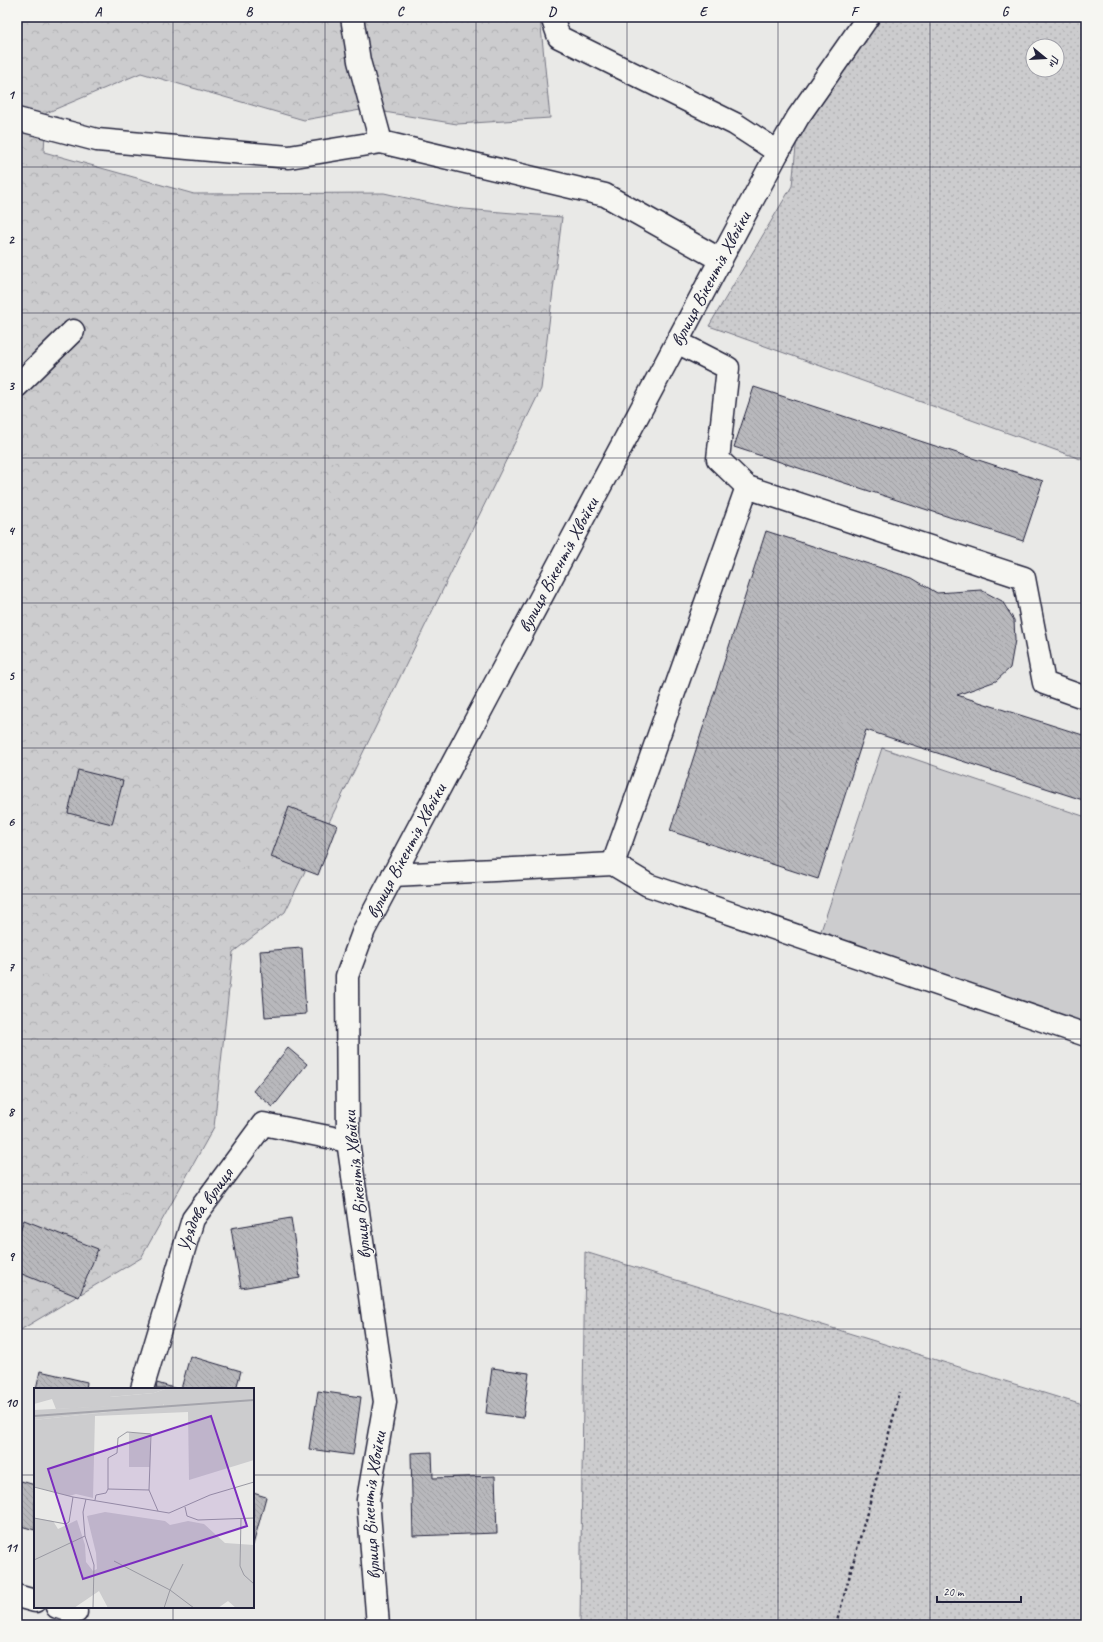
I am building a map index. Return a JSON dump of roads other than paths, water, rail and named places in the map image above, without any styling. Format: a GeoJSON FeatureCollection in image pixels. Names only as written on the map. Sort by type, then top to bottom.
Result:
{"type":"FeatureCollection","features":[{"type":"Feature","properties":{"kind":"street"},"geometry":{"type":"LineString","coordinates":[[352,17],[359,61],[381,142]]}},
{"type":"Feature","properties":{"kind":"street"},"geometry":{"type":"LineString","coordinates":[[552,17],[559,37],[735,124],[778,152]]}},
{"type":"Feature","properties":{"kind":"street","name":"вулиця Вікентія Хвойки"},"geometry":{"type":"LineString","coordinates":[[378,1625],[368,1500],[385,1402],[348,1141],[347,976],[364,930],[778,152],[798,117],[868,17]]}},
{"type":"Feature","properties":{"kind":"street"},"geometry":{"type":"LineString","coordinates":[[17,119],[97,140],[289,157],[381,142],[604,195],[721,260]]}},
{"type":"Feature","properties":{"kind":"street"},"geometry":{"type":"LineString","coordinates":[[17,386],[73,331]]}},
{"type":"Feature","properties":{"kind":"street"},"geometry":{"type":"LineString","coordinates":[[677,342],[728,368],[718,459],[747,487],[1024,578],[1044,683],[1086,698]]}},
{"type":"Feature","properties":{"kind":"street"},"geometry":{"type":"LineString","coordinates":[[613,864],[747,487]]}},
{"type":"Feature","properties":{"kind":"street"},"geometry":{"type":"LineString","coordinates":[[393,875],[613,864],[648,885],[1086,1035]]}},
{"type":"Feature","properties":{"kind":"street","name":"Урядова вулиця"},"geometry":{"type":"LineString","coordinates":[[142,1388],[193,1219],[263,1124],[348,1141]]}},
{"type":"Feature","properties":{"kind":"street"},"geometry":{"type":"LineString","coordinates":[[17,1596],[34,1601]]}}]}
